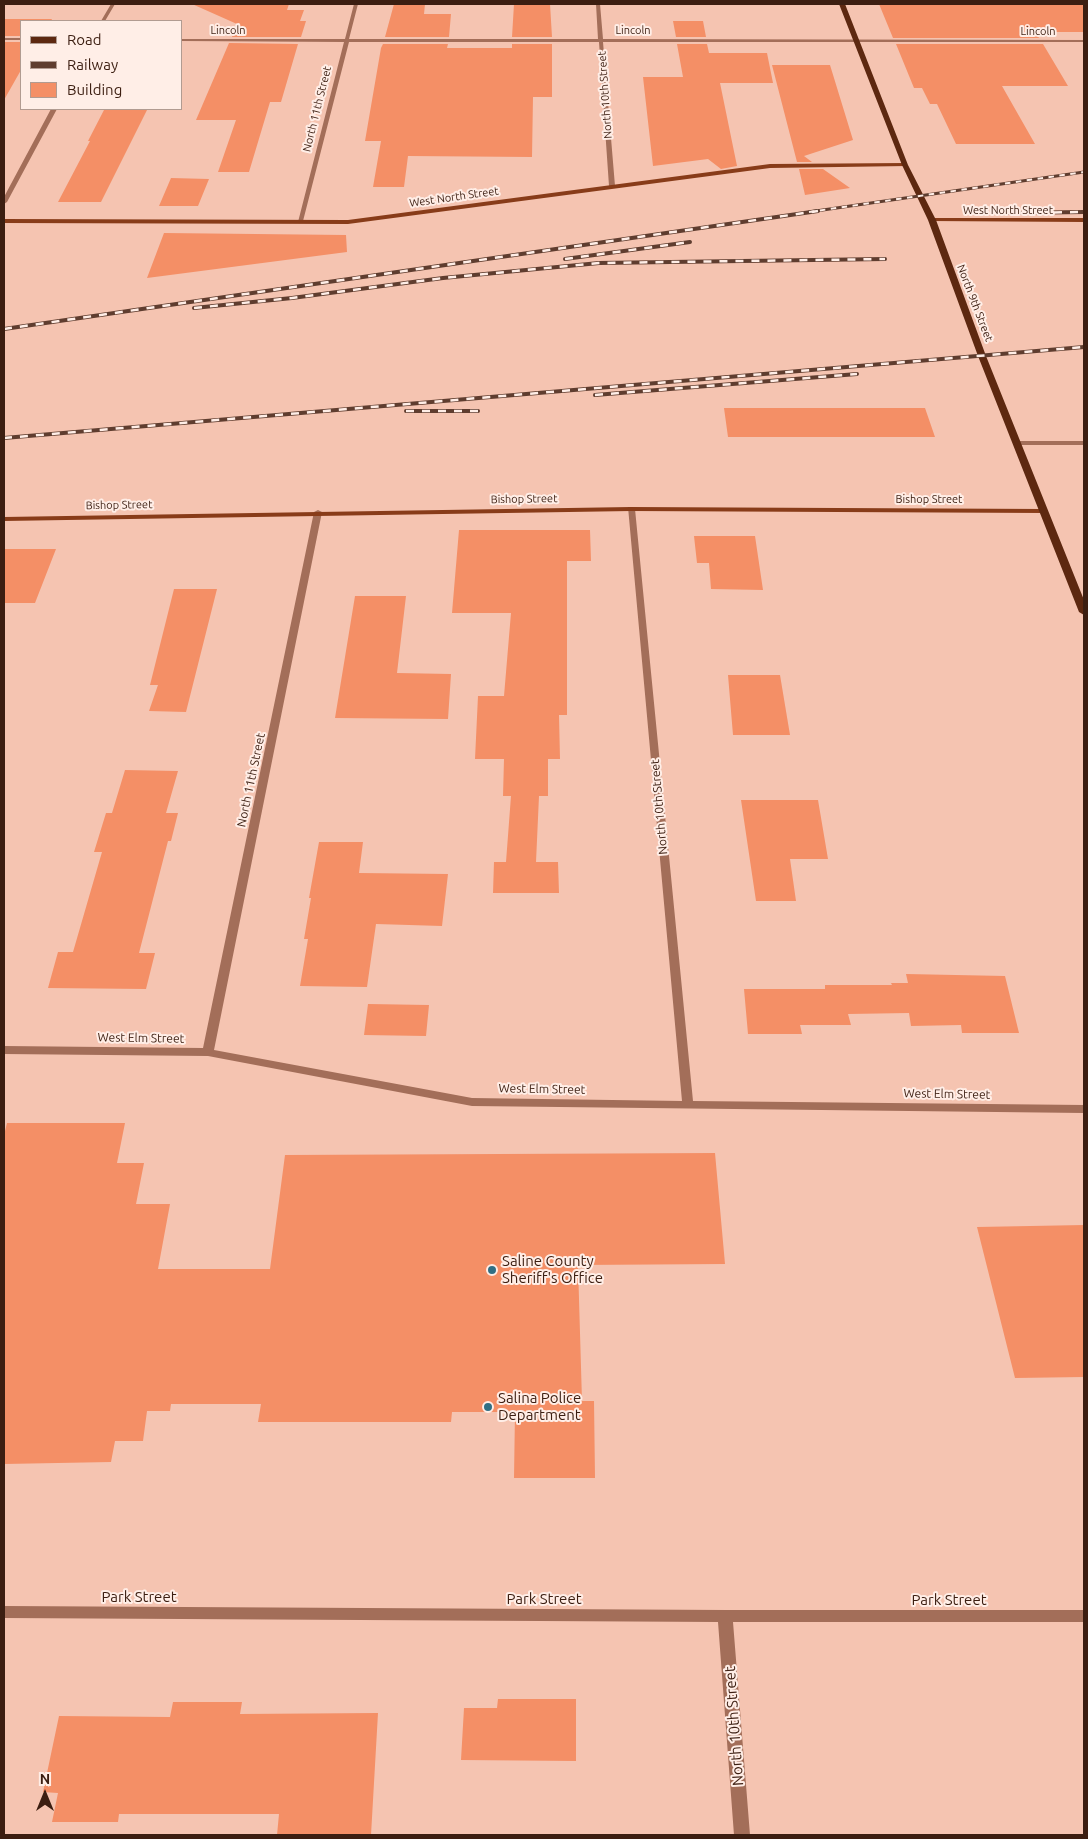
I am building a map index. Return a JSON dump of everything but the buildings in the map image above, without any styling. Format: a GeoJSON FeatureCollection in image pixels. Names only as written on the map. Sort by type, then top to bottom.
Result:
{"type":"FeatureCollection","features":[{"type":"Feature","properties":{"kind":"main road","name":"North 9th Street"},"geometry":{"type":"LineString","coordinates":[[842,4],[905,165],[932,220],[1084,612]]}},
{"type":"Feature","properties":{"kind":"street"},"geometry":{"type":"LineString","coordinates":[[103,20],[113,4]]}},
{"type":"Feature","properties":{"kind":"street","name":"North 11th Street"},"geometry":{"type":"LineString","coordinates":[[300,221],[356,4]]}},
{"type":"Feature","properties":{"kind":"street","name":"North 10th Street"},"geometry":{"type":"LineString","coordinates":[[598,4],[612,186]]}},
{"type":"Feature","properties":{"kind":"street"},"geometry":{"type":"LineString","coordinates":[[4,40],[20,40]]}},
{"type":"Feature","properties":{"kind":"street","name":"Lincoln"},"geometry":{"type":"LineString","coordinates":[[182,40],[1084,41]]}},
{"type":"Feature","properties":{"kind":"street"},"geometry":{"type":"LineString","coordinates":[[4,202],[53,110]]}},
{"type":"Feature","properties":{"kind":"street","name":"West North Street"},"geometry":{"type":"LineString","coordinates":[[4,221],[348,222],[770,166],[905,165]]}},
{"type":"Feature","properties":{"kind":"street","name":"West North Street"},"geometry":{"type":"LineString","coordinates":[[932,220],[1084,220]]}},
{"type":"Feature","properties":{"kind":"street"},"geometry":{"type":"LineString","coordinates":[[1017,443],[1084,443]]}},
{"type":"Feature","properties":{"kind":"street","name":"North 10th Street"},"geometry":{"type":"LineString","coordinates":[[631,509],[688,1105]]}},
{"type":"Feature","properties":{"kind":"street","name":"Bishop Street"},"geometry":{"type":"LineString","coordinates":[[4,519],[318,512],[631,509],[1044,511]]}},
{"type":"Feature","properties":{"kind":"street","name":"North 11th Street"},"geometry":{"type":"LineString","coordinates":[[208,1052],[318,512]]}},
{"type":"Feature","properties":{"kind":"street","name":"West Elm Street"},"geometry":{"type":"LineString","coordinates":[[4,1050],[208,1052],[472,1102],[1084,1109]]}},
{"type":"Feature","properties":{"kind":"street","name":"Park Street"},"geometry":{"type":"LineString","coordinates":[[4,1612],[1084,1616]]}},
{"type":"Feature","properties":{"kind":"street","name":"North 10th Street"},"geometry":{"type":"LineString","coordinates":[[725,1616],[742,1835]]}},
{"type":"Feature","properties":{"kind":"railway"},"geometry":{"type":"LineString","coordinates":[[809,212],[1084,172]]}},
{"type":"Feature","properties":{"kind":"railway"},"geometry":{"type":"LineString","coordinates":[[4,329],[818,211]]}},
{"type":"Feature","properties":{"kind":"railway"},"geometry":{"type":"LineString","coordinates":[[1006,213],[1084,212]]}},
{"type":"Feature","properties":{"kind":"railway"},"geometry":{"type":"LineString","coordinates":[[565,259],[690,242]]}},
{"type":"Feature","properties":{"kind":"railway"},"geometry":{"type":"LineString","coordinates":[[194,308],[292,298],[443,278],[599,263],[885,259]]}},
{"type":"Feature","properties":{"kind":"railway"},"geometry":{"type":"LineString","coordinates":[[4,438],[1084,347]]}},
{"type":"Feature","properties":{"kind":"railway"},"geometry":{"type":"LineString","coordinates":[[595,395],[857,374]]}},
{"type":"Feature","properties":{"kind":"railway"},"geometry":{"type":"LineString","coordinates":[[406,411],[478,411]]}},
{"type":"Feature","properties":{"kind":"place","name":"Saline County Sheriff's Office"},"geometry":{"type":"Point","coordinates":[492,1270]}},
{"type":"Feature","properties":{"kind":"place","name":"Salina Police Department"},"geometry":{"type":"Point","coordinates":[488,1407]}}]}
